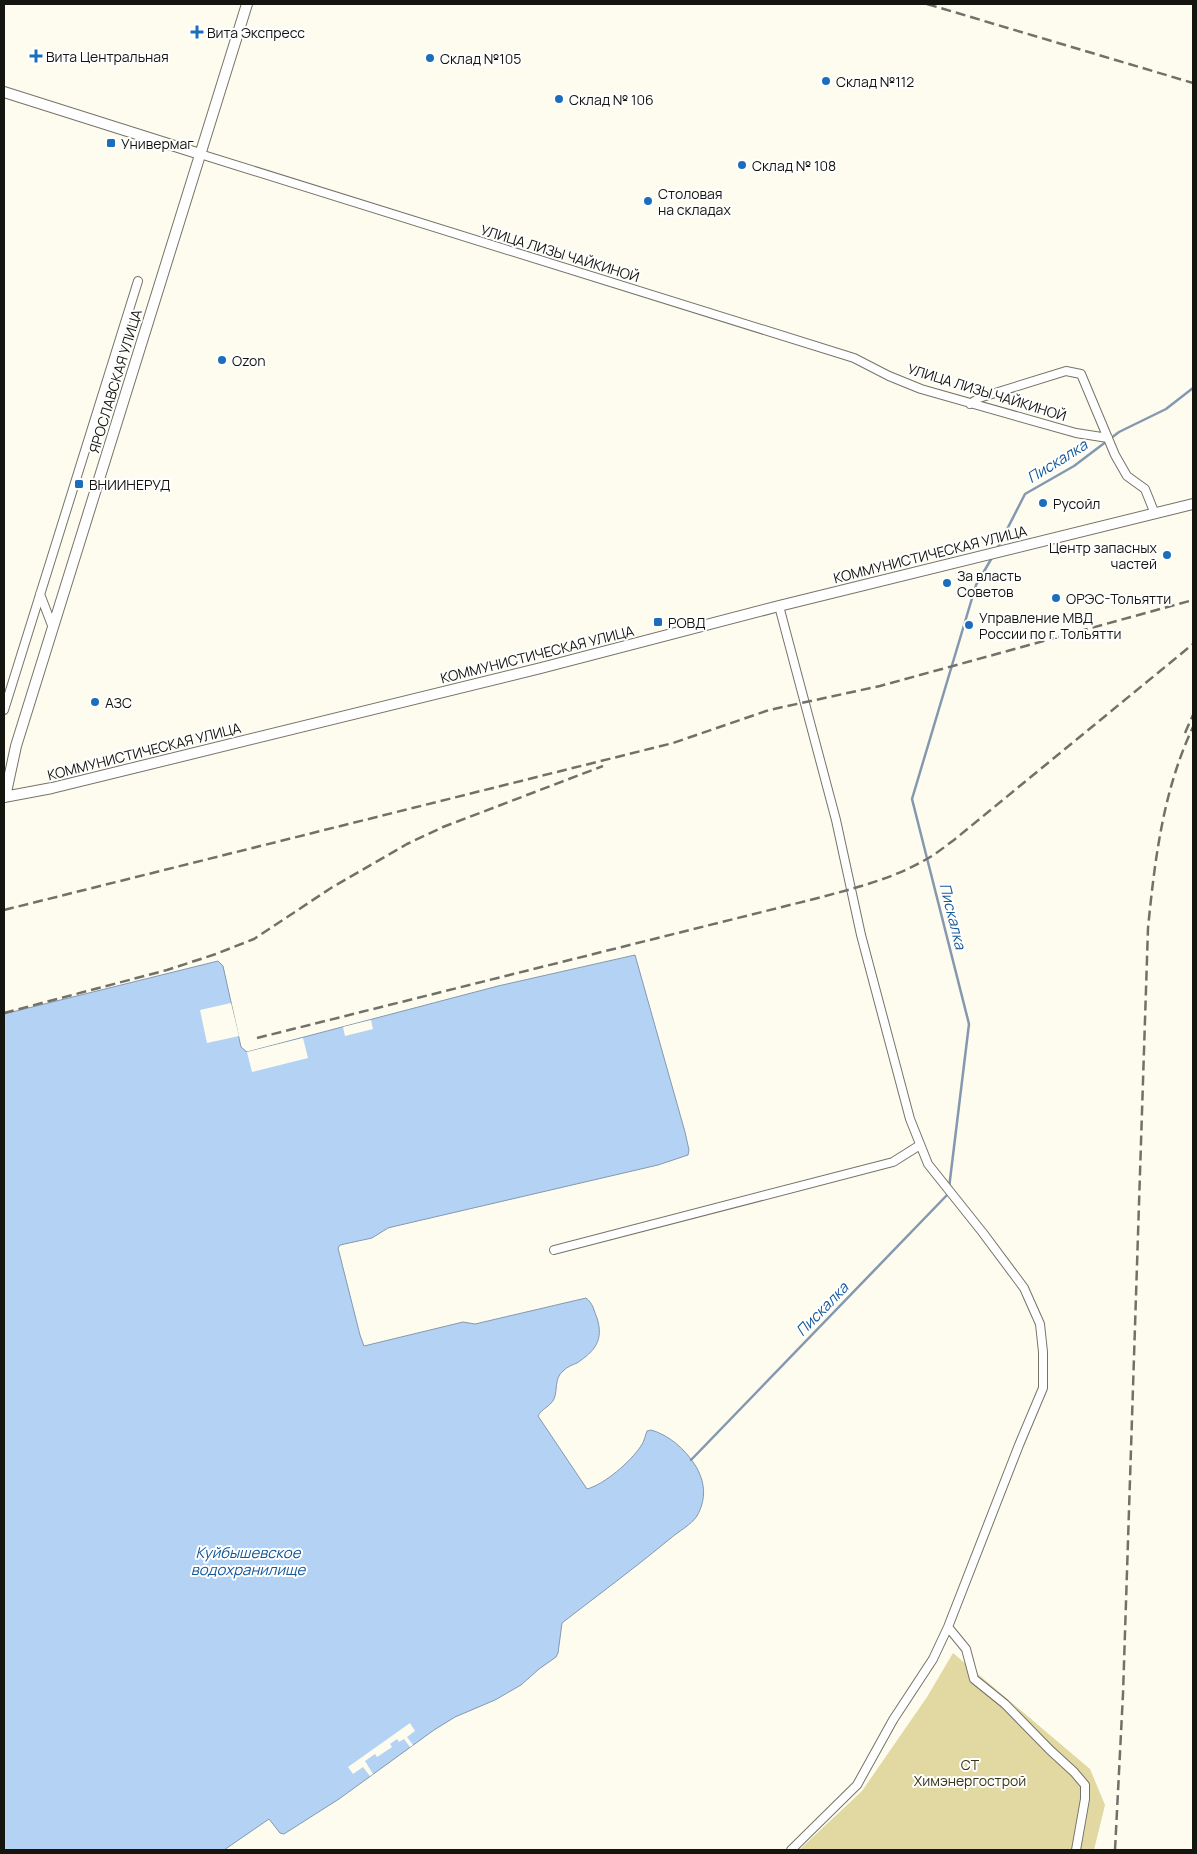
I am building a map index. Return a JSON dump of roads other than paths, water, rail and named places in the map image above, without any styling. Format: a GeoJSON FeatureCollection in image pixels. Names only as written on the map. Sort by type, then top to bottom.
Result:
{"type":"FeatureCollection","features":[{"type":"Feature","properties":{"kind":"main road","name":"ЯРОСЛАВСКАЯ УЛИЦА"},"geometry":{"type":"LineString","coordinates":[[4,797],[16,746],[246,4]]}},
{"type":"Feature","properties":{"kind":"main road","name":"УЛИЦА ЛИЗЫ ЧАЙКИНОЙ"},"geometry":{"type":"LineString","coordinates":[[4,92],[200,154]]}},
{"type":"Feature","properties":{"kind":"main road","name":"КОММУНИСТИЧЕСКАЯ УЛИЦА"},"geometry":{"type":"LineString","coordinates":[[4,797],[52,788],[541,668],[778,606],[1193,504]]}},
{"type":"Feature","properties":{"kind":"street","name":"УЛИЦА ЛИЗЫ ЧАЙКИНОЙ"},"geometry":{"type":"LineString","coordinates":[[200,154],[854,358],[921,389],[1076,433],[1108,438]]}},
{"type":"Feature","properties":{"kind":"street"},"geometry":{"type":"LineString","coordinates":[[4,710],[138,281]]}},
{"type":"Feature","properties":{"kind":"street"},"geometry":{"type":"LineString","coordinates":[[970,404],[979,398],[1066,371],[1081,374],[1126,476],[1145,489],[1155,514]]}},
{"type":"Feature","properties":{"kind":"street"},"geometry":{"type":"LineString","coordinates":[[40,594],[53,628]]}},
{"type":"Feature","properties":{"kind":"street"},"geometry":{"type":"LineString","coordinates":[[778,606],[836,820],[861,935],[910,1119],[928,1164],[1024,1288],[1040,1324],[1043,1352],[1043,1388],[948,1627],[933,1659],[893,1720],[857,1784],[791,1850]]}},
{"type":"Feature","properties":{"kind":"street"},"geometry":{"type":"LineString","coordinates":[[554,1250],[893,1162],[920,1145]]}},
{"type":"Feature","properties":{"kind":"street"},"geometry":{"type":"LineString","coordinates":[[948,1627],[966,1649],[974,1679],[1005,1704],[1085,1785],[1085,1799],[1076,1850]]}},
{"type":"Feature","properties":{"kind":"water","name":"Куйбышевское водохранилище"},"geometry":{"type":"Polygon","coordinates":[[[635,955],[685,1132],[689,1150],[688,1155],[658,1165],[388,1228],[372,1238],[340,1245],[338,1248],[364,1346],[463,1322],[475,1324],[586,1298],[593,1307],[599,1326],[596,1344],[583,1359],[566,1368],[560,1374],[554,1399],[538,1416],[587,1489],[609,1477],[624,1465],[641,1446],[647,1431],[658,1432],[670,1439],[691,1459],[701,1477],[704,1490],[697,1516],[562,1623],[556,1657],[521,1685],[495,1700],[455,1717],[434,1730],[339,1799],[284,1834],[280,1833],[269,1819],[224,1850],[4,1850],[4,1014],[218,961],[223,966],[241,1047],[247,1052],[498,986],[635,955]]]}},
{"type":"Feature","properties":{"kind":"waterway","name":"Пискалка"},"geometry":{"type":"LineString","coordinates":[[997,549],[1025,494],[1074,466],[1119,432],[1166,409],[1193,388]]}},
{"type":"Feature","properties":{"kind":"waterway","name":"Пискалка"},"geometry":{"type":"LineString","coordinates":[[949,1188],[969,1024],[912,799],[976,585],[993,556]]}},
{"type":"Feature","properties":{"kind":"waterway","name":"Пискалка"},"geometry":{"type":"LineString","coordinates":[[691,1460],[948,1194]]}},
{"type":"Feature","properties":{"kind":"railway"},"geometry":{"type":"LineString","coordinates":[[927,4],[1193,83]]}},
{"type":"Feature","properties":{"kind":"railway"},"geometry":{"type":"LineString","coordinates":[[4,910],[673,743],[769,710],[880,686],[1193,600]]}},
{"type":"Feature","properties":{"kind":"railway"},"geometry":{"type":"LineString","coordinates":[[257,1038],[818,898],[900,873],[929,858],[954,840],[1193,644]]}},
{"type":"Feature","properties":{"kind":"railway"},"geometry":{"type":"LineString","coordinates":[[1185,733],[1193,715]]}},
{"type":"Feature","properties":{"kind":"railway"},"geometry":{"type":"LineString","coordinates":[[1115,1850],[1123,1694],[1148,928],[1157,851],[1167,800],[1193,727]]}},
{"type":"Feature","properties":{"kind":"railway"},"geometry":{"type":"LineString","coordinates":[[4,1013],[167,970],[254,939],[331,888],[407,844],[443,827],[603,766]]}},
{"type":"Feature","properties":{"kind":"place","name":"Вита Экспресс"},"geometry":{"type":"Point","coordinates":[197,32]}},
{"type":"Feature","properties":{"kind":"place","name":"Вита Центральная"},"geometry":{"type":"Point","coordinates":[36,56]}},
{"type":"Feature","properties":{"kind":"place","name":"Склад №105"},"geometry":{"type":"Point","coordinates":[430,58]}},
{"type":"Feature","properties":{"kind":"place","name":"Склад №112"},"geometry":{"type":"Point","coordinates":[826,81]}},
{"type":"Feature","properties":{"kind":"place","name":"Склад № 106"},"geometry":{"type":"Point","coordinates":[559,99]}},
{"type":"Feature","properties":{"kind":"place","name":"Универмаг"},"geometry":{"type":"Point","coordinates":[111,143]}},
{"type":"Feature","properties":{"kind":"place","name":"Склад № 108"},"geometry":{"type":"Point","coordinates":[742,165]}},
{"type":"Feature","properties":{"kind":"place","name":"Столовая на складах"},"geometry":{"type":"Point","coordinates":[648,201]}},
{"type":"Feature","properties":{"kind":"place","name":"Ozon"},"geometry":{"type":"Point","coordinates":[222,360]}},
{"type":"Feature","properties":{"kind":"place","name":"ВНИИНЕРУД"},"geometry":{"type":"Point","coordinates":[79,484]}},
{"type":"Feature","properties":{"kind":"place","name":"Русойл"},"geometry":{"type":"Point","coordinates":[1043,503]}},
{"type":"Feature","properties":{"kind":"place","name":"Центр запасных частей"},"geometry":{"type":"Point","coordinates":[1167,555]}},
{"type":"Feature","properties":{"kind":"place","name":"За власть Советов"},"geometry":{"type":"Point","coordinates":[947,583]}},
{"type":"Feature","properties":{"kind":"place","name":"ОРЭС-Тольятти"},"geometry":{"type":"Point","coordinates":[1056,598]}},
{"type":"Feature","properties":{"kind":"place","name":"РОВД"},"geometry":{"type":"Point","coordinates":[658,622]}},
{"type":"Feature","properties":{"kind":"place","name":"Управление МВД России по г. Тольятти"},"geometry":{"type":"Point","coordinates":[969,625]}},
{"type":"Feature","properties":{"kind":"place","name":"АЗС"},"geometry":{"type":"Point","coordinates":[95,702]}},
{"type":"Feature","properties":{"kind":"park label","name":"СТ Химэнергострой"},"geometry":{"type":"Point","coordinates":[970,1772]}}]}
